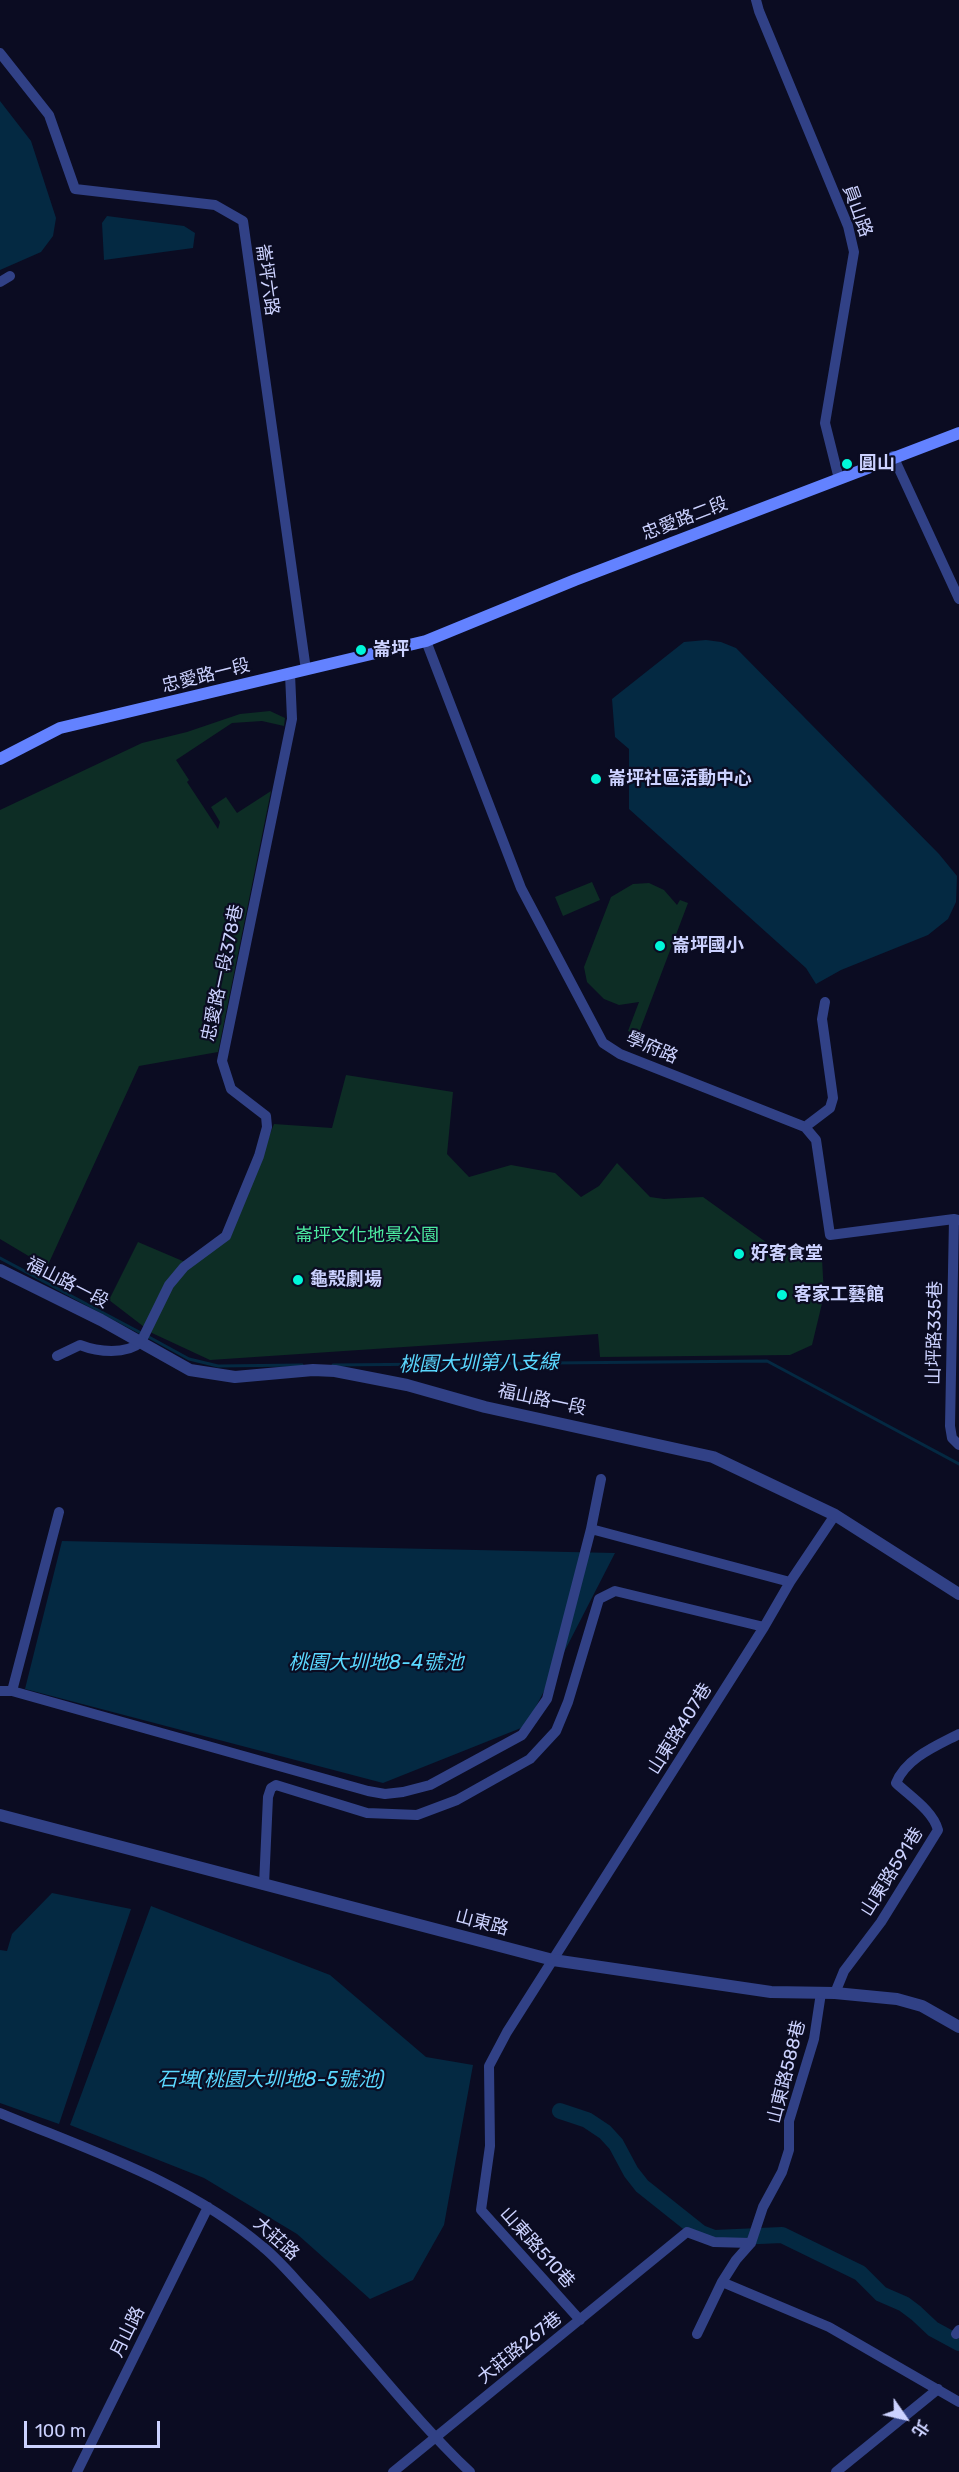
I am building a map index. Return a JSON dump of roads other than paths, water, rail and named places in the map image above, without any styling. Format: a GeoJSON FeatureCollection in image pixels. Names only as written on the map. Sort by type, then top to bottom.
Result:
{"type":"FeatureCollection","features":[{"type":"Feature","properties":{"kind":"main road","name":"忠愛路二段"},"geometry":{"type":"LineString","coordinates":[[426,641],[575,580],[839,479],[893,456],[959,433]]}},
{"type":"Feature","properties":{"kind":"main road","name":"忠愛路一段"},"geometry":{"type":"LineString","coordinates":[[0,759],[60,728],[426,641]]}},
{"type":"Feature","properties":{"kind":"street","name":"員山路"},"geometry":{"type":"LineString","coordinates":[[756,0],[848,226],[855,252],[825,423],[839,479]]}},
{"type":"Feature","properties":{"kind":"street","name":"崙坪六路"},"geometry":{"type":"LineString","coordinates":[[0,54],[49,115],[75,189],[215,205],[243,221],[306,670]]}},
{"type":"Feature","properties":{"kind":"street"},"geometry":{"type":"LineString","coordinates":[[893,456],[959,599]]}},
{"type":"Feature","properties":{"kind":"street","name":"學府路"},"geometry":{"type":"LineString","coordinates":[[426,641],[521,888],[603,1043],[620,1054],[805,1127]]}},
{"type":"Feature","properties":{"kind":"street","name":"忠愛路一段378巷"},"geometry":{"type":"LineString","coordinates":[[143,1337],[169,1285],[184,1267],[226,1236],[259,1156],[267,1127],[266,1116],[231,1089],[222,1061],[292,719],[290,674]]}},
{"type":"Feature","properties":{"kind":"street"},"geometry":{"type":"LineString","coordinates":[[825,1002],[822,1019],[833,1098],[830,1108],[805,1127],[816,1140],[830,1235],[956,1219]]}},
{"type":"Feature","properties":{"kind":"street","name":"山坪路335巷"},"geometry":{"type":"LineString","coordinates":[[956,1219],[950,1426],[952,1438],[959,1444]]}},
{"type":"Feature","properties":{"kind":"street","name":"福山路一段"},"geometry":{"type":"LineString","coordinates":[[0,1270],[101,1320],[143,1337],[190,1370],[235,1377],[280,1372],[335,1371],[407,1385],[485,1407],[713,1457],[835,1515],[959,1594]]}},
{"type":"Feature","properties":{"kind":"street"},"geometry":{"type":"LineString","coordinates":[[57,1356],[80,1346],[124,1351],[133,1349],[143,1337]]}},
{"type":"Feature","properties":{"kind":"street"},"geometry":{"type":"LineString","coordinates":[[0,1691],[12,1691],[356,1788],[385,1794],[430,1785],[522,1735],[547,1699],[591,1529],[601,1479]]}},
{"type":"Feature","properties":{"kind":"street"},"geometry":{"type":"LineString","coordinates":[[12,1691],[59,1512]]}},
{"type":"Feature","properties":{"kind":"street","name":"山東路407巷"},"geometry":{"type":"LineString","coordinates":[[553,1960],[764,1627],[790,1582],[835,1515]]}},
{"type":"Feature","properties":{"kind":"street"},"geometry":{"type":"LineString","coordinates":[[591,1529],[790,1582]]}},
{"type":"Feature","properties":{"kind":"street"},"geometry":{"type":"LineString","coordinates":[[264,1885],[268,1797],[271,1788],[276,1785],[367,1813],[417,1815],[458,1800],[530,1759],[556,1731],[568,1702],[598,1599],[615,1591],[764,1627]]}},
{"type":"Feature","properties":{"kind":"street","name":"山東路591巷"},"geometry":{"type":"LineString","coordinates":[[835,1993],[844,1971],[881,1922],[938,1830],[936,1821],[931,1815],[896,1783],[901,1772],[932,1748],[959,1734]]}},
{"type":"Feature","properties":{"kind":"street","name":"山東路"},"geometry":{"type":"LineString","coordinates":[[0,1815],[553,1960],[771,1992],[835,1993],[897,1998],[922,2006],[959,2027]]}},
{"type":"Feature","properties":{"kind":"street","name":"山東路510巷"},"geometry":{"type":"LineString","coordinates":[[553,1960],[507,2032],[489,2066],[490,2146],[481,2210],[580,2320]]}},
{"type":"Feature","properties":{"kind":"street","name":"山東路588巷"},"geometry":{"type":"LineString","coordinates":[[697,2334],[722,2282],[736,2260],[751,2243],[763,2207],[782,2172],[789,2150],[789,2121],[814,2039],[821,1993]]}},
{"type":"Feature","properties":{"kind":"street","name":"大莊路"},"geometry":{"type":"LineString","coordinates":[[0,2113],[161,2180],[208,2207],[265,2248],[328,2314],[435,2439],[470,2472]]}},
{"type":"Feature","properties":{"kind":"street","name":"月山路"},"geometry":{"type":"LineString","coordinates":[[77,2472],[208,2207]]}},
{"type":"Feature","properties":{"kind":"street","name":"大莊路267巷"},"geometry":{"type":"LineString","coordinates":[[393,2472],[687,2232],[714,2242],[751,2243]]}},
{"type":"Feature","properties":{"kind":"street"},"geometry":{"type":"LineString","coordinates":[[722,2282],[829,2327],[959,2402]]}},
{"type":"Feature","properties":{"kind":"street"},"geometry":{"type":"LineString","coordinates":[[836,2472],[938,2389]]}},
{"type":"Feature","properties":{"kind":"water"},"geometry":{"type":"Polygon","coordinates":[[[0,101],[31,141],[56,218],[53,236],[41,252],[0,270],[0,101]]]}},
{"type":"Feature","properties":{"kind":"water"},"geometry":{"type":"Polygon","coordinates":[[[107,216],[184,226],[195,233],[193,248],[104,260],[102,223],[107,216]]]}},
{"type":"Feature","properties":{"kind":"water"},"geometry":{"type":"Polygon","coordinates":[[[706,640],[721,642],[736,648],[939,854],[957,876],[956,902],[948,919],[928,935],[841,970],[816,984],[806,968],[629,809],[629,749],[615,737],[612,699],[684,642],[706,640]]]}},
{"type":"Feature","properties":{"kind":"water","name":"桃園大圳地8-4號池"},"geometry":{"type":"Polygon","coordinates":[[[62,1541],[615,1553],[526,1726],[383,1783],[25,1689],[62,1541]]]}},
{"type":"Feature","properties":{"kind":"water"},"geometry":{"type":"Polygon","coordinates":[[[52,1893],[131,1909],[59,2124],[0,2103],[0,1950],[7,1951],[12,1934],[52,1893]]]}},
{"type":"Feature","properties":{"kind":"water","name":"石埤(桃園大圳地8-5號池)"},"geometry":{"type":"Polygon","coordinates":[[[151,1906],[330,1975],[426,2057],[473,2065],[444,2225],[413,2280],[370,2299],[297,2234],[204,2178],[70,2125],[151,1906]]]}},
{"type":"Feature","properties":{"kind":"waterway","name":"桃園大圳第八支線"},"geometry":{"type":"LineString","coordinates":[[0,1258],[141,1333]]}},
{"type":"Feature","properties":{"kind":"waterway","name":"桃園大圳第八支線"},"geometry":{"type":"LineString","coordinates":[[147,1336],[189,1359],[218,1366],[302,1365]]}},
{"type":"Feature","properties":{"kind":"waterway","name":"桃園大圳第八支線"},"geometry":{"type":"LineString","coordinates":[[333,1365],[767,1361],[959,1464]]}},
{"type":"Feature","properties":{"kind":"waterway"},"geometry":{"type":"LineString","coordinates":[[560,2111],[587,2120],[605,2132],[616,2144],[631,2172],[642,2186],[701,2233],[714,2238],[782,2235],[860,2273],[881,2294],[904,2304],[933,2329],[959,2343]]}},
{"type":"Feature","properties":{"kind":"place","name":"圓山"},"geometry":{"type":"Point","coordinates":[847,464]}},
{"type":"Feature","properties":{"kind":"place","name":"崙坪"},"geometry":{"type":"Point","coordinates":[361,650]}},
{"type":"Feature","properties":{"kind":"place","name":"崙坪社區活動中心"},"geometry":{"type":"Point","coordinates":[596,779]}},
{"type":"Feature","properties":{"kind":"place","name":"崙坪國小"},"geometry":{"type":"Point","coordinates":[660,946]}},
{"type":"Feature","properties":{"kind":"place","name":"好客食堂"},"geometry":{"type":"Point","coordinates":[739,1254]}},
{"type":"Feature","properties":{"kind":"place","name":"龜殼劇場"},"geometry":{"type":"Point","coordinates":[298,1280]}},
{"type":"Feature","properties":{"kind":"place","name":"客家工藝館"},"geometry":{"type":"Point","coordinates":[782,1295]}},
{"type":"Feature","properties":{"kind":"park label","name":"崙坪文化地景公園"},"geometry":{"type":"Point","coordinates":[367,1236]}}]}
